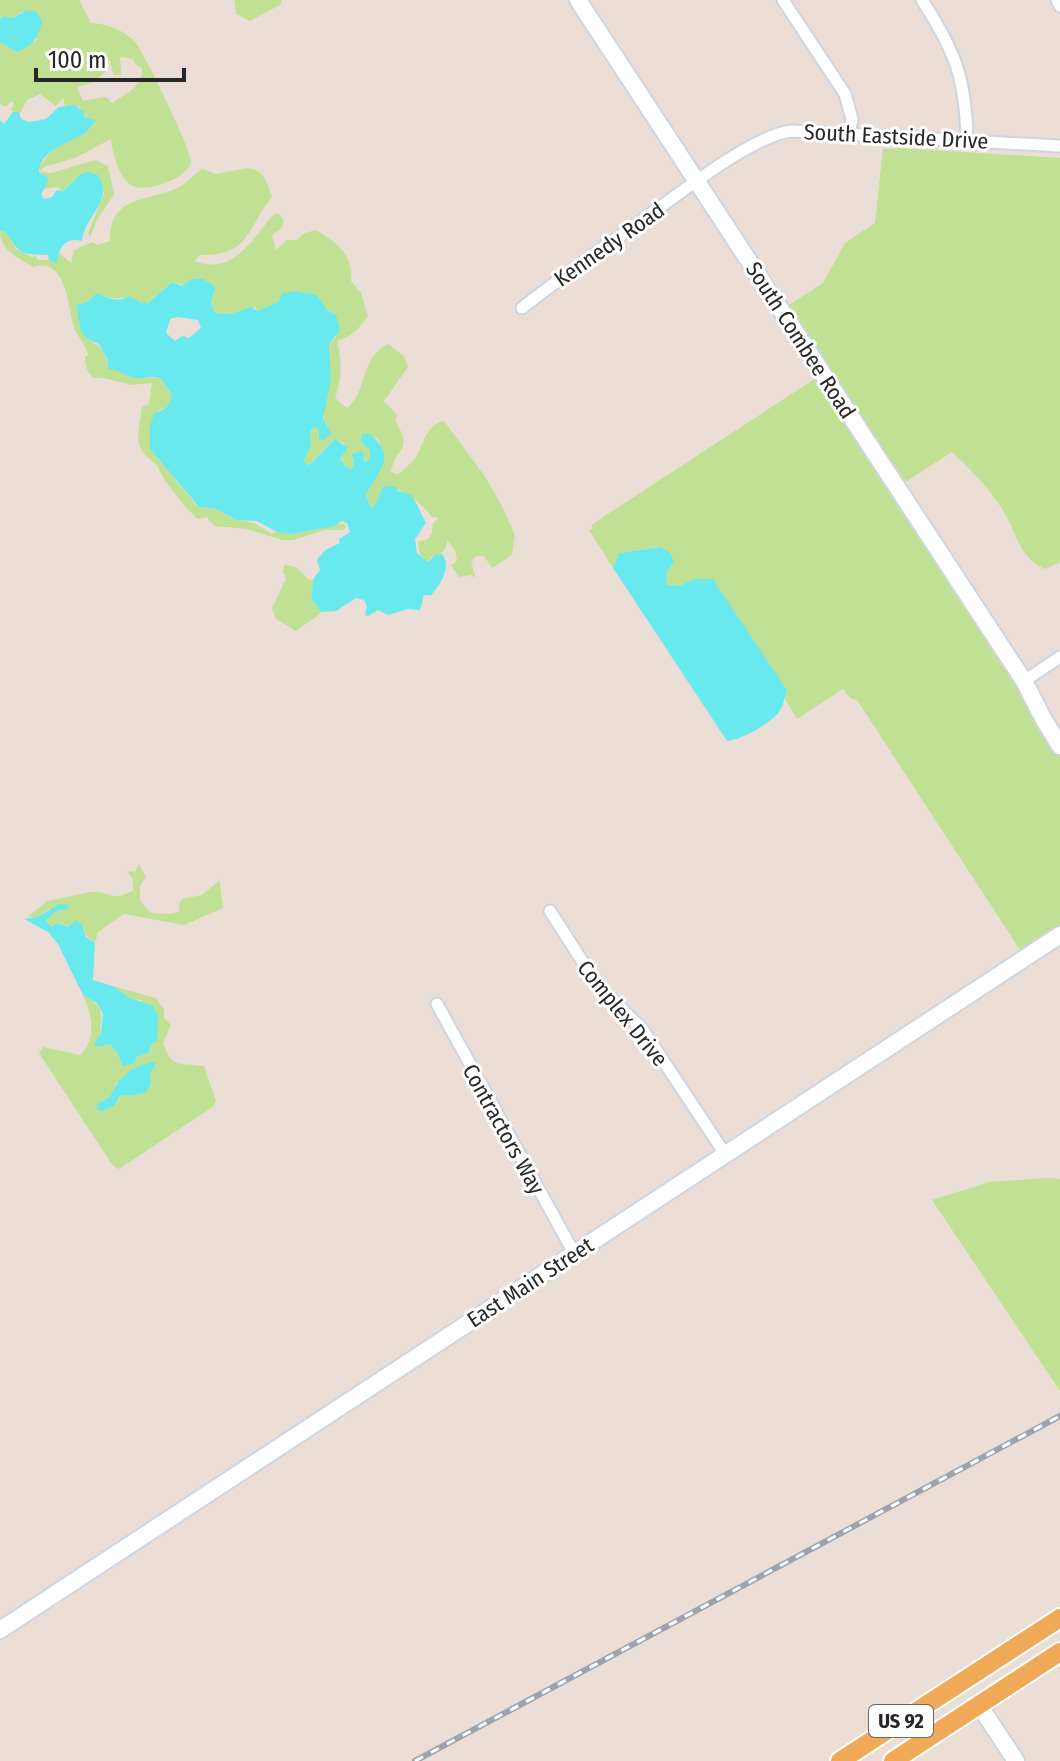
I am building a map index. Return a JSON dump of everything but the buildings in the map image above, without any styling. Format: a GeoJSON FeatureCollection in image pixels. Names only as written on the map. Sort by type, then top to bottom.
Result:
{"type":"FeatureCollection","features":[{"type":"Feature","properties":{"kind":"main road","name":"South Combee Road"},"geometry":{"type":"LineString","coordinates":[[578,0],[1024,681],[1060,746]]}},
{"type":"Feature","properties":{"kind":"main road","name":"South Combee Road"},"geometry":{"type":"LineString","coordinates":[[1024,681],[1060,723]]}},
{"type":"Feature","properties":{"kind":"main road","name":"East Main Street"},"geometry":{"type":"LineString","coordinates":[[0,1630],[1060,935]]}},
{"type":"Feature","properties":{"kind":"main road"},"geometry":{"type":"LineString","coordinates":[[979,1705],[1002,1672],[1057,1620]]}},
{"type":"Feature","properties":{"kind":"main road","name":"US 92"},"geometry":{"type":"LineString","coordinates":[[840,1761],[1057,1620]]}},
{"type":"Feature","properties":{"kind":"main road","name":"US 92"},"geometry":{"type":"LineString","coordinates":[[893,1761],[1060,1652]]}},
{"type":"Feature","properties":{"kind":"main road"},"geometry":{"type":"LineString","coordinates":[[897,1724],[957,1700],[979,1705],[1016,1761]]}},
{"type":"Feature","properties":{"kind":"street"},"geometry":{"type":"LineString","coordinates":[[783,0],[845,94],[852,119],[849,134]]}},
{"type":"Feature","properties":{"kind":"street"},"geometry":{"type":"LineString","coordinates":[[922,0],[955,56],[967,110],[967,140]]}},
{"type":"Feature","properties":{"kind":"street"},"geometry":{"type":"LineString","coordinates":[[1057,0],[1060,6]]}},
{"type":"Feature","properties":{"kind":"street","name":"South Eastside Drive"},"geometry":{"type":"LineString","coordinates":[[697,182],[759,141],[776,133],[792,131],[1060,146]]}},
{"type":"Feature","properties":{"kind":"street","name":"Kennedy Road"},"geometry":{"type":"LineString","coordinates":[[522,308],[566,273],[697,182]]}},
{"type":"Feature","properties":{"kind":"street"},"geometry":{"type":"LineString","coordinates":[[1024,681],[1060,657]]}},
{"type":"Feature","properties":{"kind":"street","name":"Complex Drive"},"geometry":{"type":"LineString","coordinates":[[550,911],[597,984],[643,1030],[725,1154]]}},
{"type":"Feature","properties":{"kind":"street","name":"Contractors Way"},"geometry":{"type":"LineString","coordinates":[[437,1004],[574,1253]]}},
{"type":"Feature","properties":{"kind":"green space"},"geometry":{"type":"Polygon","coordinates":[[[0,0],[79,0],[91,23],[124,33],[139,48],[176,122],[191,162],[188,168],[157,186],[133,186],[120,172],[111,139],[75,158],[44,167],[41,171],[51,173],[95,160],[108,166],[114,194],[90,237],[88,233],[104,193],[98,175],[74,180],[63,191],[57,187],[43,189],[46,184],[39,168],[52,149],[67,141],[91,119],[83,116],[80,107],[65,106],[63,98],[56,106],[40,94],[27,100],[21,112],[16,114],[11,110],[14,105],[12,101],[5,107],[0,103],[0,42],[17,52],[37,40],[22,12],[12,18],[3,16],[0,21],[0,0]],[[108,57],[102,59],[107,71],[92,83],[77,87],[83,101],[106,97],[112,103],[133,89],[140,80],[142,68],[133,59],[120,57],[121,75],[114,75],[108,57]]]}},
{"type":"Feature","properties":{"kind":"green space"},"geometry":{"type":"Polygon","coordinates":[[[234,0],[282,0],[280,5],[250,21],[236,14],[234,0]]]}},
{"type":"Feature","properties":{"kind":"green space"},"geometry":{"type":"Polygon","coordinates":[[[883,149],[1060,158],[1060,562],[1045,569],[1023,551],[997,501],[952,452],[902,484],[786,307],[823,283],[845,243],[875,223],[883,149]]]}},
{"type":"Feature","properties":{"kind":"green space"},"geometry":{"type":"Polygon","coordinates":[[[248,168],[262,175],[272,197],[238,245],[229,251],[200,255],[194,261],[219,264],[230,260],[278,213],[284,220],[282,228],[272,235],[276,250],[287,240],[297,240],[315,230],[342,250],[350,264],[351,281],[361,293],[368,316],[355,332],[337,341],[340,370],[335,398],[347,408],[354,401],[372,358],[388,344],[404,356],[408,367],[384,401],[398,416],[395,420],[403,438],[391,472],[398,474],[411,463],[428,432],[444,421],[484,475],[515,535],[512,555],[492,568],[484,556],[476,556],[471,562],[476,578],[471,575],[459,577],[451,565],[457,561],[455,550],[447,540],[441,553],[431,557],[428,562],[423,559],[418,542],[428,539],[433,523],[439,518],[432,517],[410,496],[383,486],[371,508],[366,495],[382,462],[378,439],[374,437],[365,446],[370,451],[370,459],[364,462],[359,452],[352,459],[355,465],[351,469],[340,457],[347,450],[344,443],[334,440],[308,465],[303,462],[310,431],[315,427],[318,435],[324,422],[324,405],[331,379],[329,342],[336,337],[336,315],[298,292],[282,293],[278,302],[257,311],[255,307],[231,314],[215,313],[211,304],[214,292],[172,282],[146,304],[132,298],[103,298],[97,294],[87,302],[76,305],[87,339],[102,349],[107,366],[131,376],[158,378],[166,387],[172,397],[166,408],[158,411],[150,449],[198,507],[216,509],[237,520],[254,523],[272,534],[346,526],[344,530],[325,530],[293,540],[282,540],[247,529],[214,526],[207,517],[198,519],[187,509],[140,446],[138,433],[142,407],[149,404],[152,383],[131,385],[94,378],[85,363],[87,351],[74,327],[60,276],[53,269],[33,267],[16,257],[1,238],[0,231],[6,232],[16,249],[32,257],[35,255],[38,260],[53,260],[58,252],[71,263],[74,250],[92,242],[97,245],[110,241],[116,215],[133,202],[177,188],[202,169],[216,174],[248,168]]]}},
{"type":"Feature","properties":{"kind":"green space"},"geometry":{"type":"Polygon","coordinates":[[[819,376],[1017,679],[1039,723],[1060,755],[1060,928],[1022,953],[857,700],[850,698],[843,689],[797,719],[785,699],[787,690],[713,579],[693,579],[680,586],[667,586],[660,547],[619,553],[613,568],[589,530],[593,529],[591,525],[819,376]]]}},
{"type":"Feature","properties":{"kind":"green space"},"geometry":{"type":"Polygon","coordinates":[[[285,564],[314,580],[311,598],[321,612],[296,631],[276,619],[272,608],[286,579],[283,571],[285,564]]]}},
{"type":"Feature","properties":{"kind":"green space"},"geometry":{"type":"Polygon","coordinates":[[[139,864],[146,877],[140,886],[140,901],[151,913],[180,911],[182,899],[202,895],[219,881],[219,877],[223,908],[184,925],[124,914],[98,932],[95,943],[82,931],[58,923],[50,927],[46,919],[58,910],[66,910],[49,909],[37,917],[27,917],[48,901],[90,892],[115,896],[126,894],[133,890],[133,880],[127,871],[135,872],[139,864]]]}},
{"type":"Feature","properties":{"kind":"green space"},"geometry":{"type":"Polygon","coordinates":[[[113,986],[156,998],[164,1010],[164,1018],[171,1025],[163,1043],[170,1058],[178,1064],[204,1066],[216,1101],[214,1106],[119,1169],[113,1166],[39,1053],[43,1047],[81,1055],[91,1033],[89,1011],[83,995],[99,1009],[100,1030],[127,1064],[134,1063],[138,1056],[149,1053],[152,1043],[141,1000],[128,997],[113,986]],[[155,1066],[116,1083],[110,1097],[97,1104],[97,1109],[119,1100],[121,1095],[144,1093],[150,1086],[150,1073],[155,1066]]]}},
{"type":"Feature","properties":{"kind":"green space"},"geometry":{"type":"Polygon","coordinates":[[[1060,1179],[1060,1391],[932,1200],[990,1182],[1060,1179]]]}},
{"type":"Feature","properties":{"kind":"water"},"geometry":{"type":"Polygon","coordinates":[[[28,10],[37,12],[42,21],[37,37],[17,52],[0,42],[0,21],[3,16],[12,18],[28,10]]]}},
{"type":"Feature","properties":{"kind":"water"},"geometry":{"type":"Polygon","coordinates":[[[75,105],[83,111],[84,117],[96,120],[85,133],[55,148],[44,158],[39,172],[49,178],[41,195],[44,199],[52,197],[57,190],[63,191],[81,174],[88,172],[98,175],[103,192],[82,241],[67,242],[59,253],[57,263],[49,260],[48,255],[22,252],[6,232],[0,231],[0,120],[4,124],[13,112],[19,112],[21,119],[29,122],[46,119],[59,107],[75,105]]]}},
{"type":"Feature","properties":{"kind":"water"},"geometry":{"type":"Polygon","coordinates":[[[191,279],[203,279],[215,286],[211,304],[215,313],[231,314],[252,307],[257,311],[278,302],[282,293],[296,291],[317,295],[327,310],[336,315],[340,331],[329,343],[331,379],[323,419],[331,434],[324,440],[319,439],[319,431],[315,427],[310,431],[311,445],[303,462],[309,465],[335,439],[347,447],[340,458],[351,469],[354,465],[352,454],[363,451],[364,462],[370,459],[370,451],[361,441],[362,434],[370,434],[378,442],[384,457],[381,470],[366,495],[371,508],[383,486],[396,487],[398,491],[412,495],[426,523],[415,539],[417,553],[428,562],[435,555],[442,554],[445,559],[446,569],[442,580],[431,595],[424,595],[420,610],[408,609],[388,615],[378,610],[368,616],[365,615],[367,606],[364,600],[356,598],[336,611],[321,612],[311,598],[314,578],[320,570],[317,560],[325,550],[340,543],[339,539],[350,532],[347,523],[342,521],[335,526],[292,534],[277,532],[257,521],[237,520],[216,509],[199,507],[150,449],[150,426],[154,414],[166,408],[172,397],[157,377],[136,378],[108,369],[107,358],[99,344],[87,339],[81,331],[76,305],[87,302],[97,293],[117,299],[129,296],[147,304],[172,282],[182,286],[191,279]],[[170,319],[166,333],[175,341],[182,336],[189,338],[201,328],[198,320],[170,319]]]}},
{"type":"Feature","properties":{"kind":"water"},"geometry":{"type":"Polygon","coordinates":[[[661,547],[670,553],[674,562],[666,573],[667,585],[680,586],[693,579],[713,579],[787,690],[777,714],[748,734],[727,741],[613,568],[619,553],[661,547]]]}},
{"type":"Feature","properties":{"kind":"water"},"geometry":{"type":"Polygon","coordinates":[[[60,904],[69,905],[66,910],[58,910],[46,920],[51,927],[58,923],[68,927],[76,921],[81,923],[86,937],[95,943],[93,980],[113,986],[128,997],[153,1006],[158,1015],[157,1040],[151,1045],[149,1053],[136,1057],[135,1063],[123,1066],[110,1044],[95,1047],[101,1034],[103,1014],[97,1003],[83,995],[58,944],[48,932],[24,919],[37,917],[60,904]]]}},
{"type":"Feature","properties":{"kind":"water"},"geometry":{"type":"Polygon","coordinates":[[[155,1062],[148,1090],[121,1095],[114,1106],[102,1111],[97,1109],[97,1104],[110,1097],[127,1073],[155,1062]]]}},
{"type":"Feature","properties":{"kind":"railway"},"geometry":{"type":"LineString","coordinates":[[415,1761],[1060,1416]]}}]}
